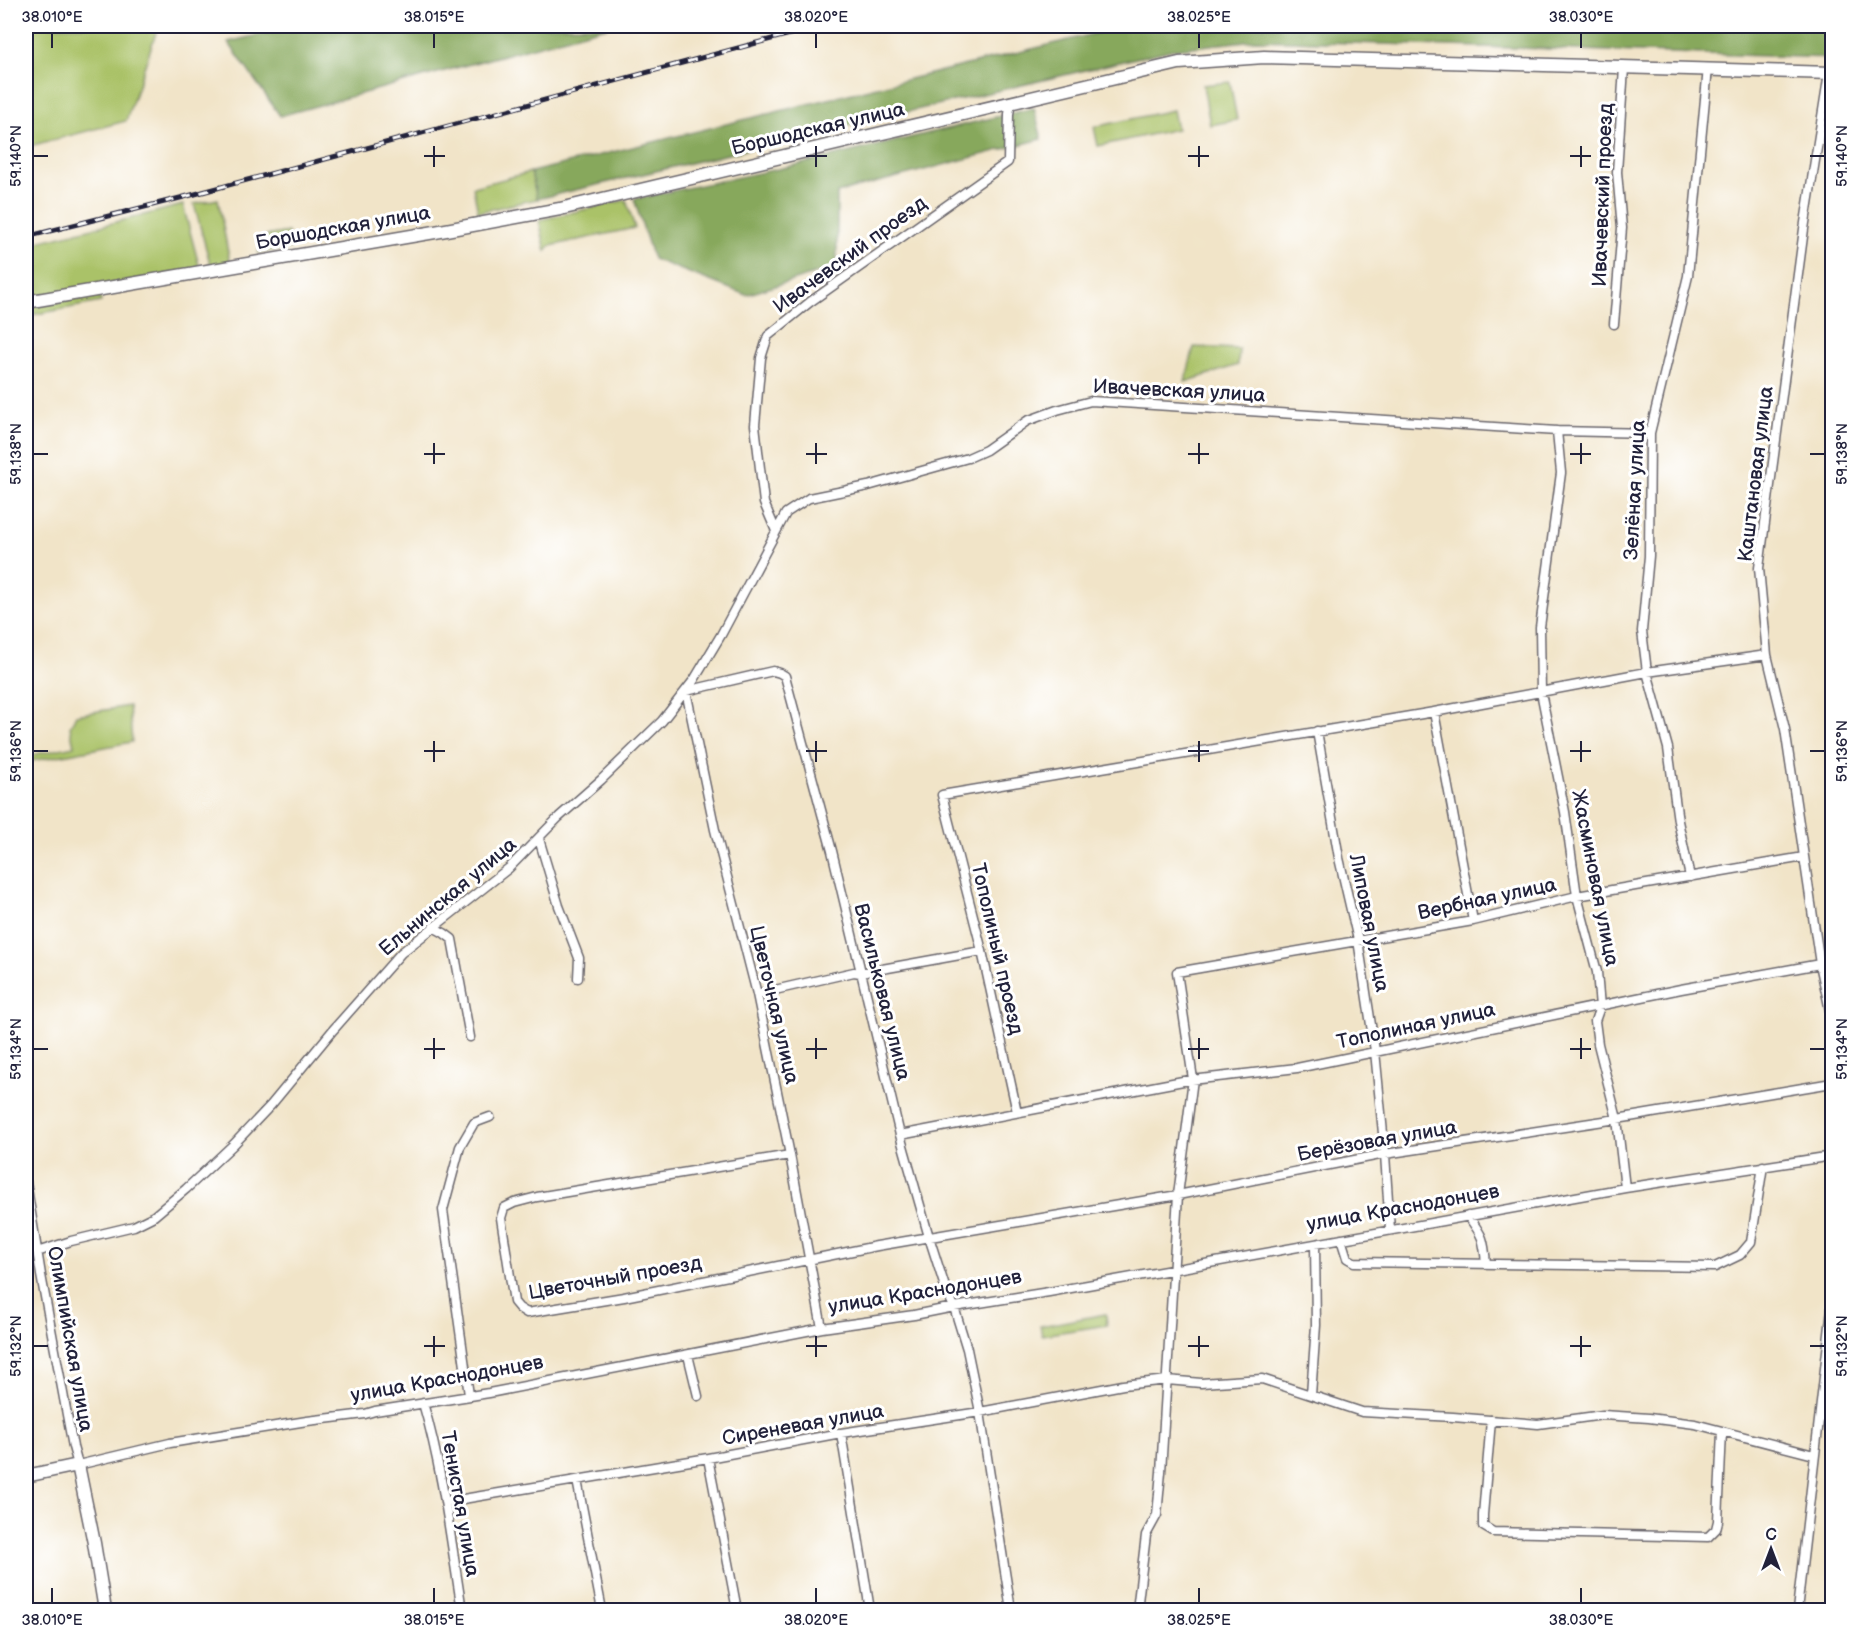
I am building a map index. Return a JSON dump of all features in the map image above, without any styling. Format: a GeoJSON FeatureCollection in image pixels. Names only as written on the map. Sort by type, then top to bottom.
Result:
{"type":"FeatureCollection","features":[{"type":"Feature","properties":{"kind":"street","name":"Боршодская улица"},"geometry":{"type":"LineString","coordinates":[[26,302],[560,209],[1179,63],[1264,57],[1831,73]]}},
{"type":"Feature","properties":{"kind":"street","name":"Ивачевский проезд"},"geometry":{"type":"LineString","coordinates":[[1614,324],[1622,228],[1617,172],[1624,68]]}},
{"type":"Feature","properties":{"kind":"street","name":"Зелёная улица"},"geometry":{"type":"LineString","coordinates":[[1690,876],[1678,821],[1668,748],[1647,672],[1642,631],[1648,556],[1650,433],[1688,276],[1708,68]]}},
{"type":"Feature","properties":{"kind":"street","name":"Каштановая улица"},"geometry":{"type":"LineString","coordinates":[[1831,73],[1804,229],[1759,568],[1767,655],[1785,729],[1820,964],[1833,1020]]}},
{"type":"Feature","properties":{"kind":"street","name":"Ивачевский проезд"},"geometry":{"type":"LineString","coordinates":[[776,531],[764,503],[754,425],[761,358],[768,336],[810,302],[1008,162],[1011,103]]}},
{"type":"Feature","properties":{"kind":"street","name":"Ивачевская улица"},"geometry":{"type":"LineString","coordinates":[[786,513],[810,498],[868,486],[968,458],[986,450],[1027,421],[1091,401],[1557,430],[1650,433]]}},
{"type":"Feature","properties":{"kind":"street","name":"Жасминовая улица"},"geometry":{"type":"LineString","coordinates":[[1557,430],[1561,473],[1540,627],[1541,692],[1577,896],[1597,972],[1600,1007],[1595,1021],[1598,1044],[1617,1119],[1625,1188]]}},
{"type":"Feature","properties":{"kind":"street","name":"Ельнинская улица"},"geometry":{"type":"LineString","coordinates":[[37,1252],[71,1241],[134,1226],[171,1202],[234,1144],[271,1105],[401,953],[509,868],[559,817],[602,780],[662,722],[686,691],[721,635],[786,513]]}},
{"type":"Feature","properties":{"kind":"street"},"geometry":{"type":"LineString","coordinates":[[1317,731],[1434,712],[1647,672],[1767,655]]}},
{"type":"Feature","properties":{"kind":"street","name":"Васильковая улица"},"geometry":{"type":"LineString","coordinates":[[686,691],[773,671],[785,676],[832,851],[900,1135],[929,1237],[967,1349],[980,1412],[1011,1611]]}},
{"type":"Feature","properties":{"kind":"street","name":"Цветочная улица"},"geometry":{"type":"LineString","coordinates":[[686,691],[716,830],[756,994],[790,1155],[822,1328]]}},
{"type":"Feature","properties":{"kind":"street"},"geometry":{"type":"LineString","coordinates":[[1434,712],[1473,921]]}},
{"type":"Feature","properties":{"kind":"street","name":"Тополиный проезд"},"geometry":{"type":"LineString","coordinates":[[1017,1112],[981,951],[942,795],[1317,731]]}},
{"type":"Feature","properties":{"kind":"street","name":"Липовая улица"},"geometry":{"type":"LineString","coordinates":[[1317,731],[1339,858],[1358,940],[1375,1052],[1390,1230]]}},
{"type":"Feature","properties":{"kind":"street"},"geometry":{"type":"LineString","coordinates":[[539,839],[559,906],[579,958],[578,978]]}},
{"type":"Feature","properties":{"kind":"street","name":"Вербная улица"},"geometry":{"type":"LineString","coordinates":[[1193,1079],[1177,972],[1473,921],[1577,896],[1804,857]]}},
{"type":"Feature","properties":{"kind":"street"},"geometry":{"type":"LineString","coordinates":[[433,927],[452,939],[470,1037]]}},
{"type":"Feature","properties":{"kind":"street"},"geometry":{"type":"LineString","coordinates":[[756,994],[854,972],[860,973],[981,951]]}},
{"type":"Feature","properties":{"kind":"street","name":"Тополиная улица"},"geometry":{"type":"LineString","coordinates":[[900,1135],[1193,1079],[1297,1068],[1681,989],[1820,964]]}},
{"type":"Feature","properties":{"kind":"street"},"geometry":{"type":"LineString","coordinates":[[1137,1611],[1146,1535],[1157,1515],[1178,1196],[1193,1079]]}},
{"type":"Feature","properties":{"kind":"street","name":"Берёзовая улица"},"geometry":{"type":"LineString","coordinates":[[929,1237],[1178,1196],[1385,1154],[1833,1083]]}},
{"type":"Feature","properties":{"kind":"street"},"geometry":{"type":"LineString","coordinates":[[469,1395],[443,1210],[460,1147],[474,1123],[490,1117]]}},
{"type":"Feature","properties":{"kind":"street","name":"Цветочный проезд"},"geometry":{"type":"LineString","coordinates":[[790,1155],[537,1197],[504,1208],[501,1218],[514,1302],[527,1313],[624,1297],[810,1258],[929,1237]]}},
{"type":"Feature","properties":{"kind":"street","name":"улица Краснодонцев"},"geometry":{"type":"LineString","coordinates":[[26,1476],[78,1466],[170,1443],[489,1393],[822,1328],[914,1316],[1625,1188],[1833,1156]]}},
{"type":"Feature","properties":{"kind":"street"},"geometry":{"type":"LineString","coordinates":[[1341,1239],[1347,1258],[1354,1262],[1715,1267],[1740,1255],[1751,1242],[1763,1166]]}},
{"type":"Feature","properties":{"kind":"street","name":"Олимпийская улица"},"geometry":{"type":"LineString","coordinates":[[26,1182],[78,1466]]}},
{"type":"Feature","properties":{"kind":"street"},"geometry":{"type":"LineString","coordinates":[[1468,1216],[1481,1233],[1486,1264]]}},
{"type":"Feature","properties":{"kind":"street"},"geometry":{"type":"LineString","coordinates":[[1311,1395],[1316,1325],[1315,1244]]}},
{"type":"Feature","properties":{"kind":"street"},"geometry":{"type":"LineString","coordinates":[[1797,1611],[1833,1308]]}},
{"type":"Feature","properties":{"kind":"street"},"geometry":{"type":"LineString","coordinates":[[688,1355],[698,1396]]}},
{"type":"Feature","properties":{"kind":"street","name":"Сиреневая улица"},"geometry":{"type":"LineString","coordinates":[[445,1502],[841,1433],[980,1412],[1123,1385],[1167,1380],[1201,1383],[1262,1379],[1362,1412],[1538,1424],[1603,1415],[1695,1424],[1814,1455]]}},
{"type":"Feature","properties":{"kind":"street","name":"Тенистая улица"},"geometry":{"type":"LineString","coordinates":[[423,1403],[445,1502],[462,1611]]}},
{"type":"Feature","properties":{"kind":"street"},"geometry":{"type":"LineString","coordinates":[[1491,1420],[1483,1526],[1493,1532],[1708,1537],[1716,1529],[1718,1521],[1722,1431]]}},
{"type":"Feature","properties":{"kind":"street"},"geometry":{"type":"LineString","coordinates":[[841,1433],[870,1611]]}},
{"type":"Feature","properties":{"kind":"street"},"geometry":{"type":"LineString","coordinates":[[708,1458],[737,1611]]}},
{"type":"Feature","properties":{"kind":"street"},"geometry":{"type":"LineString","coordinates":[[78,1466],[105,1611]]}},
{"type":"Feature","properties":{"kind":"street"},"geometry":{"type":"LineString","coordinates":[[577,1480],[602,1611]]}},
{"type":"Feature","properties":{"kind":"green space"},"geometry":{"type":"Polygon","coordinates":[[[26,26],[176,26],[157,30],[126,121],[26,147],[26,26]]]}},
{"type":"Feature","properties":{"kind":"green space"},"geometry":{"type":"Polygon","coordinates":[[[296,26],[610,26],[280,116],[228,42],[296,26]]]}},
{"type":"Feature","properties":{"kind":"green space"},"geometry":{"type":"Polygon","coordinates":[[[1125,26],[1832,26],[1832,58],[1255,40],[1175,49],[537,199],[531,172],[1125,26]]]}},
{"type":"Feature","properties":{"kind":"green space"},"geometry":{"type":"Polygon","coordinates":[[[1230,82],[1237,120],[1210,125],[1203,85],[1230,82]]]}},
{"type":"Feature","properties":{"kind":"green space"},"geometry":{"type":"Polygon","coordinates":[[[1034,108],[1042,139],[837,193],[837,267],[746,295],[653,259],[634,199],[792,166],[1034,108]]]}},
{"type":"Feature","properties":{"kind":"green space"},"geometry":{"type":"Polygon","coordinates":[[[1173,110],[1177,129],[1098,146],[1094,127],[1173,110]]]}},
{"type":"Feature","properties":{"kind":"green space"},"geometry":{"type":"Polygon","coordinates":[[[531,172],[537,199],[478,212],[473,187],[531,172]]]}},
{"type":"Feature","properties":{"kind":"green space"},"geometry":{"type":"Polygon","coordinates":[[[218,199],[230,263],[211,267],[194,204],[218,199]]]}},
{"type":"Feature","properties":{"kind":"green space"},"geometry":{"type":"Polygon","coordinates":[[[626,200],[635,228],[550,246],[546,251],[539,220],[626,200]]]}},
{"type":"Feature","properties":{"kind":"green space"},"geometry":{"type":"Polygon","coordinates":[[[183,205],[200,269],[26,299],[26,245],[183,205]]]}},
{"type":"Feature","properties":{"kind":"green space"},"geometry":{"type":"Polygon","coordinates":[[[288,232],[291,248],[258,253],[265,236],[288,232]]]}},
{"type":"Feature","properties":{"kind":"green space"},"geometry":{"type":"Polygon","coordinates":[[[99,294],[101,302],[26,316],[26,308],[99,294]]]}},
{"type":"Feature","properties":{"kind":"green space"},"geometry":{"type":"Polygon","coordinates":[[[1194,347],[1239,349],[1238,365],[1185,382],[1194,347]]]}},
{"type":"Feature","properties":{"kind":"green space"},"geometry":{"type":"Polygon","coordinates":[[[129,706],[132,742],[26,762],[26,756],[74,746],[70,727],[76,715],[129,706]]]}},
{"type":"Feature","properties":{"kind":"green space"},"geometry":{"type":"Polygon","coordinates":[[[1106,1314],[1107,1325],[1042,1335],[1040,1326],[1106,1314]]]}},
{"type":"Feature","properties":{"kind":"railway"},"geometry":{"type":"LineString","coordinates":[[26,237],[184,197],[820,26]]}}]}
